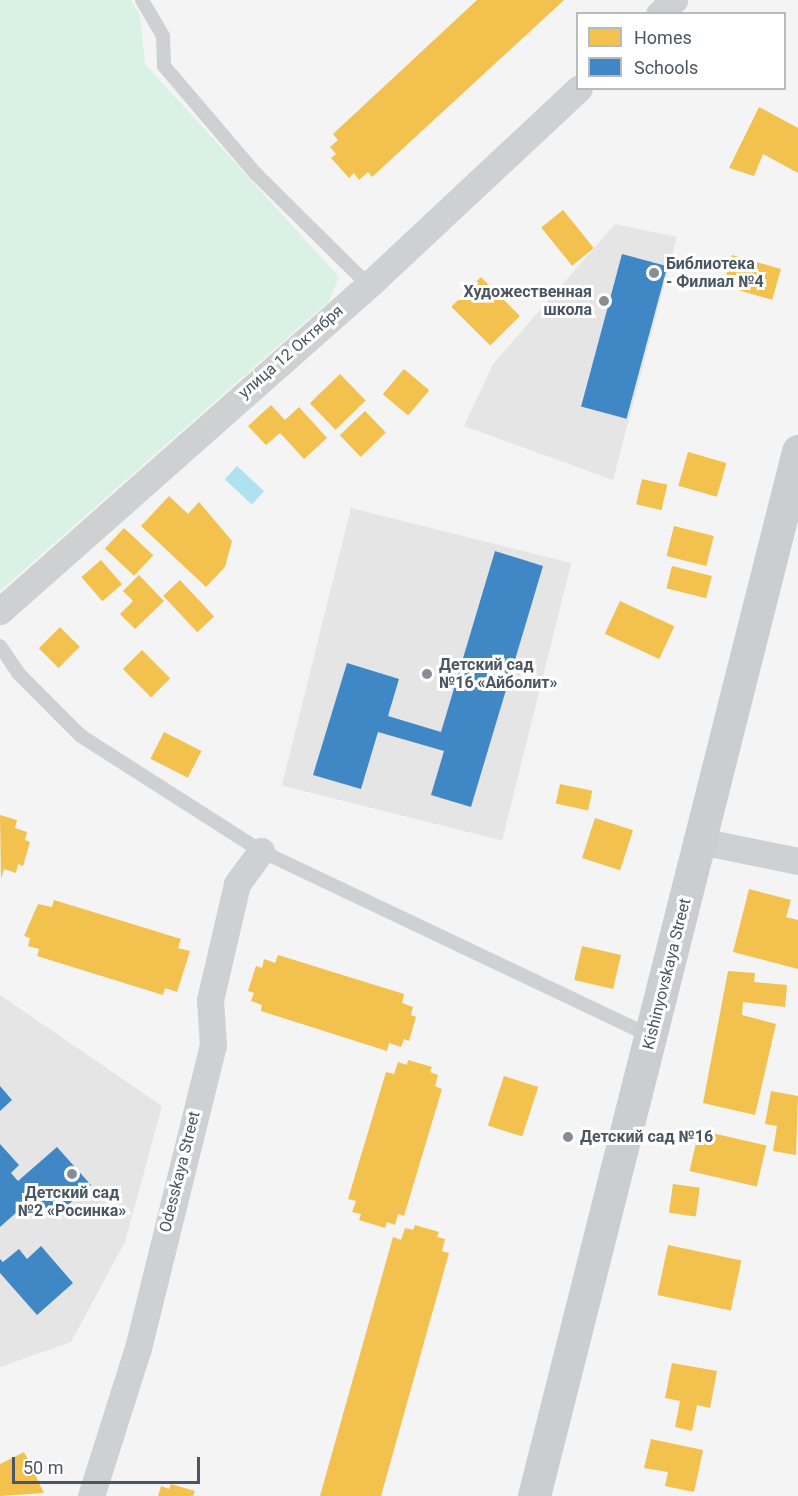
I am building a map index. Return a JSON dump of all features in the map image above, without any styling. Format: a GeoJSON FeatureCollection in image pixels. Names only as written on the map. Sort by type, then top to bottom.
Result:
{"type":"FeatureCollection","features":[{"type":"Feature","properties":{"kind":"main road","name":"Kishinyovskaya Street"},"geometry":{"type":"LineString","coordinates":[[534,1496],[798,451]]}},
{"type":"Feature","properties":{"kind":"street"},"geometry":{"type":"LineString","coordinates":[[661,12],[674,0]]}},
{"type":"Feature","properties":{"kind":"street","name":"улица 12 Октября"},"geometry":{"type":"LineString","coordinates":[[0,611],[368,285],[577,90]]}},
{"type":"Feature","properties":{"kind":"street"},"geometry":{"type":"LineString","coordinates":[[700,842],[798,861]]}},
{"type":"Feature","properties":{"kind":"street","name":"Odesskaya Street"},"geometry":{"type":"LineString","coordinates":[[91,1496],[138,1348],[213,1046],[210,1000],[237,884],[261,851]]}},
{"type":"Feature","properties":{"kind":"lane"},"geometry":{"type":"LineString","coordinates":[[142,0],[163,36],[164,66],[255,173],[368,285]]}},
{"type":"Feature","properties":{"kind":"lane"},"geometry":{"type":"LineString","coordinates":[[0,646],[18,673],[81,736],[261,851],[651,1037]]}},
{"type":"Feature","properties":{"kind":"shaded area","name":"Художественная школа"},"geometry":{"type":"Polygon","coordinates":[[[615,224],[677,237],[613,480],[464,426],[493,364],[615,224]]]}},
{"type":"Feature","properties":{"kind":"shaded area","name":"Детский сад №16 «Айболит»"},"geometry":{"type":"Polygon","coordinates":[[[351,508],[571,563],[502,840],[282,786],[351,508]]]}},
{"type":"Feature","properties":{"kind":"shaded area","name":"Детский сад №2 «Росинка»"},"geometry":{"type":"Polygon","coordinates":[[[0,995],[162,1106],[125,1242],[71,1342],[0,1367],[0,995]]]}},
{"type":"Feature","properties":{"kind":"green space"},"geometry":{"type":"Polygon","coordinates":[[[0,0],[131,0],[140,15],[145,64],[339,277],[329,301],[0,591],[0,0]]]}},
{"type":"Feature","properties":{"kind":"water"},"geometry":{"type":"Polygon","coordinates":[[[237,466],[264,491],[252,504],[225,479],[237,466]]]}},
{"type":"Feature","properties":{"kind":"building: Homes"},"geometry":{"type":"Polygon","coordinates":[[[477,0],[564,0],[372,177],[368,172],[359,180],[354,173],[349,178],[331,158],[336,154],[330,147],[338,140],[333,134],[477,0]]]}},
{"type":"Feature","properties":{"kind":"building: Homes"},"geometry":{"type":"Polygon","coordinates":[[[759,107],[798,128],[798,173],[763,154],[754,176],[729,168],[759,107]]]}},
{"type":"Feature","properties":{"kind":"building: Homes"},"geometry":{"type":"Polygon","coordinates":[[[563,210],[594,248],[572,266],[541,228],[563,210]]]}},
{"type":"Feature","properties":{"kind":"building: Homes"},"geometry":{"type":"Polygon","coordinates":[[[732,255],[781,269],[772,300],[723,286],[732,255]]]}},
{"type":"Feature","properties":{"kind":"building: Homes"},"geometry":{"type":"Polygon","coordinates":[[[481,277],[520,316],[490,346],[451,307],[481,277]]]}},
{"type":"Feature","properties":{"kind":"building: Homes"},"geometry":{"type":"Polygon","coordinates":[[[404,369],[429,390],[408,415],[383,394],[404,369]]]}},
{"type":"Feature","properties":{"kind":"building: Homes"},"geometry":{"type":"Polygon","coordinates":[[[340,374],[366,401],[335,430],[310,403],[340,374]]]}},
{"type":"Feature","properties":{"kind":"building: Homes"},"geometry":{"type":"Polygon","coordinates":[[[271,405],[285,420],[299,407],[327,438],[304,459],[280,433],[266,445],[248,426],[271,405]]]}},
{"type":"Feature","properties":{"kind":"building: Homes"},"geometry":{"type":"Polygon","coordinates":[[[365,411],[386,433],[361,457],[340,435],[365,411]]]}},
{"type":"Feature","properties":{"kind":"building: Homes"},"geometry":{"type":"Polygon","coordinates":[[[688,452],[726,463],[717,497],[678,486],[688,452]]]}},
{"type":"Feature","properties":{"kind":"building: Homes"},"geometry":{"type":"Polygon","coordinates":[[[642,479],[667,485],[661,510],[636,504],[642,479]]]}},
{"type":"Feature","properties":{"kind":"building: Homes"},"geometry":{"type":"Polygon","coordinates":[[[169,496],[188,514],[199,502],[232,541],[225,567],[206,587],[141,526],[169,496]]]}},
{"type":"Feature","properties":{"kind":"building: Homes"},"geometry":{"type":"Polygon","coordinates":[[[674,526],[714,536],[706,566],[667,556],[674,526]]]}},
{"type":"Feature","properties":{"kind":"building: Homes"},"geometry":{"type":"Polygon","coordinates":[[[124,528],[153,555],[134,576],[105,548],[124,528]]]}},
{"type":"Feature","properties":{"kind":"building: Homes"},"geometry":{"type":"Polygon","coordinates":[[[101,560],[122,584],[102,601],[81,577],[101,560]]]}},
{"type":"Feature","properties":{"kind":"building: Homes"},"geometry":{"type":"Polygon","coordinates":[[[672,566],[712,576],[706,598],[666,588],[672,566]]]}},
{"type":"Feature","properties":{"kind":"building: Homes"},"geometry":{"type":"Polygon","coordinates":[[[139,575],[164,601],[135,629],[120,614],[133,601],[123,591],[139,575]]]}},
{"type":"Feature","properties":{"kind":"building: Homes"},"geometry":{"type":"Polygon","coordinates":[[[180,580],[214,617],[197,632],[163,596],[180,580]]]}},
{"type":"Feature","properties":{"kind":"building: Homes"},"geometry":{"type":"Polygon","coordinates":[[[620,601],[674,626],[659,659],[605,634],[620,601]]]}},
{"type":"Feature","properties":{"kind":"building: Homes"},"geometry":{"type":"Polygon","coordinates":[[[60,627],[80,647],[59,668],[39,648],[60,627]]]}},
{"type":"Feature","properties":{"kind":"building: Homes"},"geometry":{"type":"Polygon","coordinates":[[[142,650],[170,678],[151,697],[123,669],[142,650]]]}},
{"type":"Feature","properties":{"kind":"building: Homes"},"geometry":{"type":"Polygon","coordinates":[[[164,732],[201,751],[188,778],[150,759],[164,732]]]}},
{"type":"Feature","properties":{"kind":"building: Homes"},"geometry":{"type":"Polygon","coordinates":[[[560,784],[592,791],[588,810],[556,804],[560,784]]]}},
{"type":"Feature","properties":{"kind":"building: Homes"},"geometry":{"type":"Polygon","coordinates":[[[0,815],[17,820],[15,828],[27,832],[25,840],[30,842],[23,866],[18,864],[16,873],[4,869],[1,879],[0,815]]]}},
{"type":"Feature","properties":{"kind":"building: Homes"},"geometry":{"type":"Polygon","coordinates":[[[595,818],[633,830],[620,870],[582,858],[595,818]]]}},
{"type":"Feature","properties":{"kind":"building: Homes"},"geometry":{"type":"Polygon","coordinates":[[[749,889],[791,900],[786,917],[798,920],[798,969],[733,952],[749,889]]]}},
{"type":"Feature","properties":{"kind":"building: Homes"},"geometry":{"type":"Polygon","coordinates":[[[54,900],[181,939],[178,948],[190,951],[177,992],[165,988],[163,995],[37,956],[39,949],[28,946],[30,938],[24,936],[38,904],[52,907],[54,900]]]}},
{"type":"Feature","properties":{"kind":"building: Homes"},"geometry":{"type":"Polygon","coordinates":[[[582,946],[621,955],[613,989],[574,980],[582,946]]]}},
{"type":"Feature","properties":{"kind":"building: Homes"},"geometry":{"type":"Polygon","coordinates":[[[278,955],[404,994],[402,1003],[413,1007],[411,1015],[416,1017],[409,1041],[404,1039],[401,1047],[389,1043],[387,1051],[261,1011],[262,1005],[251,1001],[254,993],[248,991],[256,966],[262,968],[264,959],[275,963],[278,955]]]}},
{"type":"Feature","properties":{"kind":"building: Homes"},"geometry":{"type":"Polygon","coordinates":[[[728,971],[755,973],[754,982],[787,985],[785,1007],[743,1002],[742,1015],[776,1024],[755,1115],[703,1103],[728,971]]]}},
{"type":"Feature","properties":{"kind":"building: Homes"},"geometry":{"type":"Polygon","coordinates":[[[408,1060],[432,1067],[430,1072],[438,1075],[435,1086],[442,1089],[404,1216],[398,1214],[395,1225],[387,1222],[385,1228],[359,1220],[361,1214],[352,1212],[356,1201],[348,1199],[386,1072],[394,1074],[398,1062],[407,1065],[408,1060]]]}},
{"type":"Feature","properties":{"kind":"building: Homes"},"geometry":{"type":"Polygon","coordinates":[[[504,1076],[538,1087],[522,1137],[488,1125],[504,1076]]]}},
{"type":"Feature","properties":{"kind":"building: Homes"},"geometry":{"type":"Polygon","coordinates":[[[771,1091],[798,1096],[796,1155],[773,1151],[777,1126],[765,1124],[771,1091]]]}},
{"type":"Feature","properties":{"kind":"building: Homes"},"geometry":{"type":"Polygon","coordinates":[[[699,1130],[766,1146],[757,1186],[690,1171],[699,1130]]]}},
{"type":"Feature","properties":{"kind":"building: Homes"},"geometry":{"type":"Polygon","coordinates":[[[673,1184],[700,1188],[696,1216],[669,1213],[673,1184]]]}},
{"type":"Feature","properties":{"kind":"building: Homes"},"geometry":{"type":"Polygon","coordinates":[[[415,1225],[439,1232],[437,1237],[445,1239],[442,1251],[449,1253],[381,1496],[320,1496],[393,1237],[401,1240],[405,1228],[413,1230],[415,1225]]]}},
{"type":"Feature","properties":{"kind":"building: Homes"},"geometry":{"type":"Polygon","coordinates":[[[668,1245],[741,1261],[731,1310],[657,1295],[668,1245]]]}},
{"type":"Feature","properties":{"kind":"building: Homes"},"geometry":{"type":"Polygon","coordinates":[[[672,1363],[717,1371],[710,1408],[697,1405],[692,1431],[675,1427],[680,1401],[665,1398],[672,1363]]]}},
{"type":"Feature","properties":{"kind":"building: Homes"},"geometry":{"type":"Polygon","coordinates":[[[651,1439],[703,1450],[694,1492],[665,1486],[668,1472],[644,1468],[651,1439]]]}},
{"type":"Feature","properties":{"kind":"building: Homes"},"geometry":{"type":"Polygon","coordinates":[[[24,1452],[44,1493],[0,1496],[0,1464],[24,1452]]]}},
{"type":"Feature","properties":{"kind":"building: Homes"},"geometry":{"type":"Polygon","coordinates":[[[171,1484],[195,1491],[193,1496],[158,1496],[161,1486],[169,1489],[171,1484]]]}},
{"type":"Feature","properties":{"kind":"building: Schools"},"geometry":{"type":"Polygon","coordinates":[[[622,254],[667,266],[627,419],[581,407],[622,254]]]}},
{"type":"Feature","properties":{"kind":"building: Schools"},"geometry":{"type":"Polygon","coordinates":[[[495,551],[543,566],[471,807],[431,795],[444,751],[378,732],[361,789],[313,775],[347,663],[399,679],[388,716],[441,732],[495,551]]]}},
{"type":"Feature","properties":{"kind":"building: Schools"},"geometry":{"type":"Polygon","coordinates":[[[0,1086],[12,1100],[0,1111],[0,1086]]]}},
{"type":"Feature","properties":{"kind":"building: Schools"},"geometry":{"type":"Polygon","coordinates":[[[0,1144],[19,1165],[11,1173],[18,1181],[57,1147],[91,1185],[54,1217],[35,1196],[0,1227],[0,1144]]]}},
{"type":"Feature","properties":{"kind":"building: Schools"},"geometry":{"type":"Polygon","coordinates":[[[41,1246],[73,1283],[37,1315],[0,1273],[0,1259],[3,1262],[19,1249],[27,1259],[41,1246]]]}},
{"type":"Feature","properties":{"kind":"place","name":"Библиотека - Филиал №4"},"geometry":{"type":"Point","coordinates":[654,273]}},
{"type":"Feature","properties":{"kind":"place","name":"Художественная школа"},"geometry":{"type":"Point","coordinates":[604,301]}},
{"type":"Feature","properties":{"kind":"place","name":"Детский сад №16 «Айболит»"},"geometry":{"type":"Point","coordinates":[427,674]}},
{"type":"Feature","properties":{"kind":"place","name":"Детский сад №16"},"geometry":{"type":"Point","coordinates":[568,1137]}},
{"type":"Feature","properties":{"kind":"place","name":"Детский сад №2 «Росинка»"},"geometry":{"type":"Point","coordinates":[72,1174]}}]}
